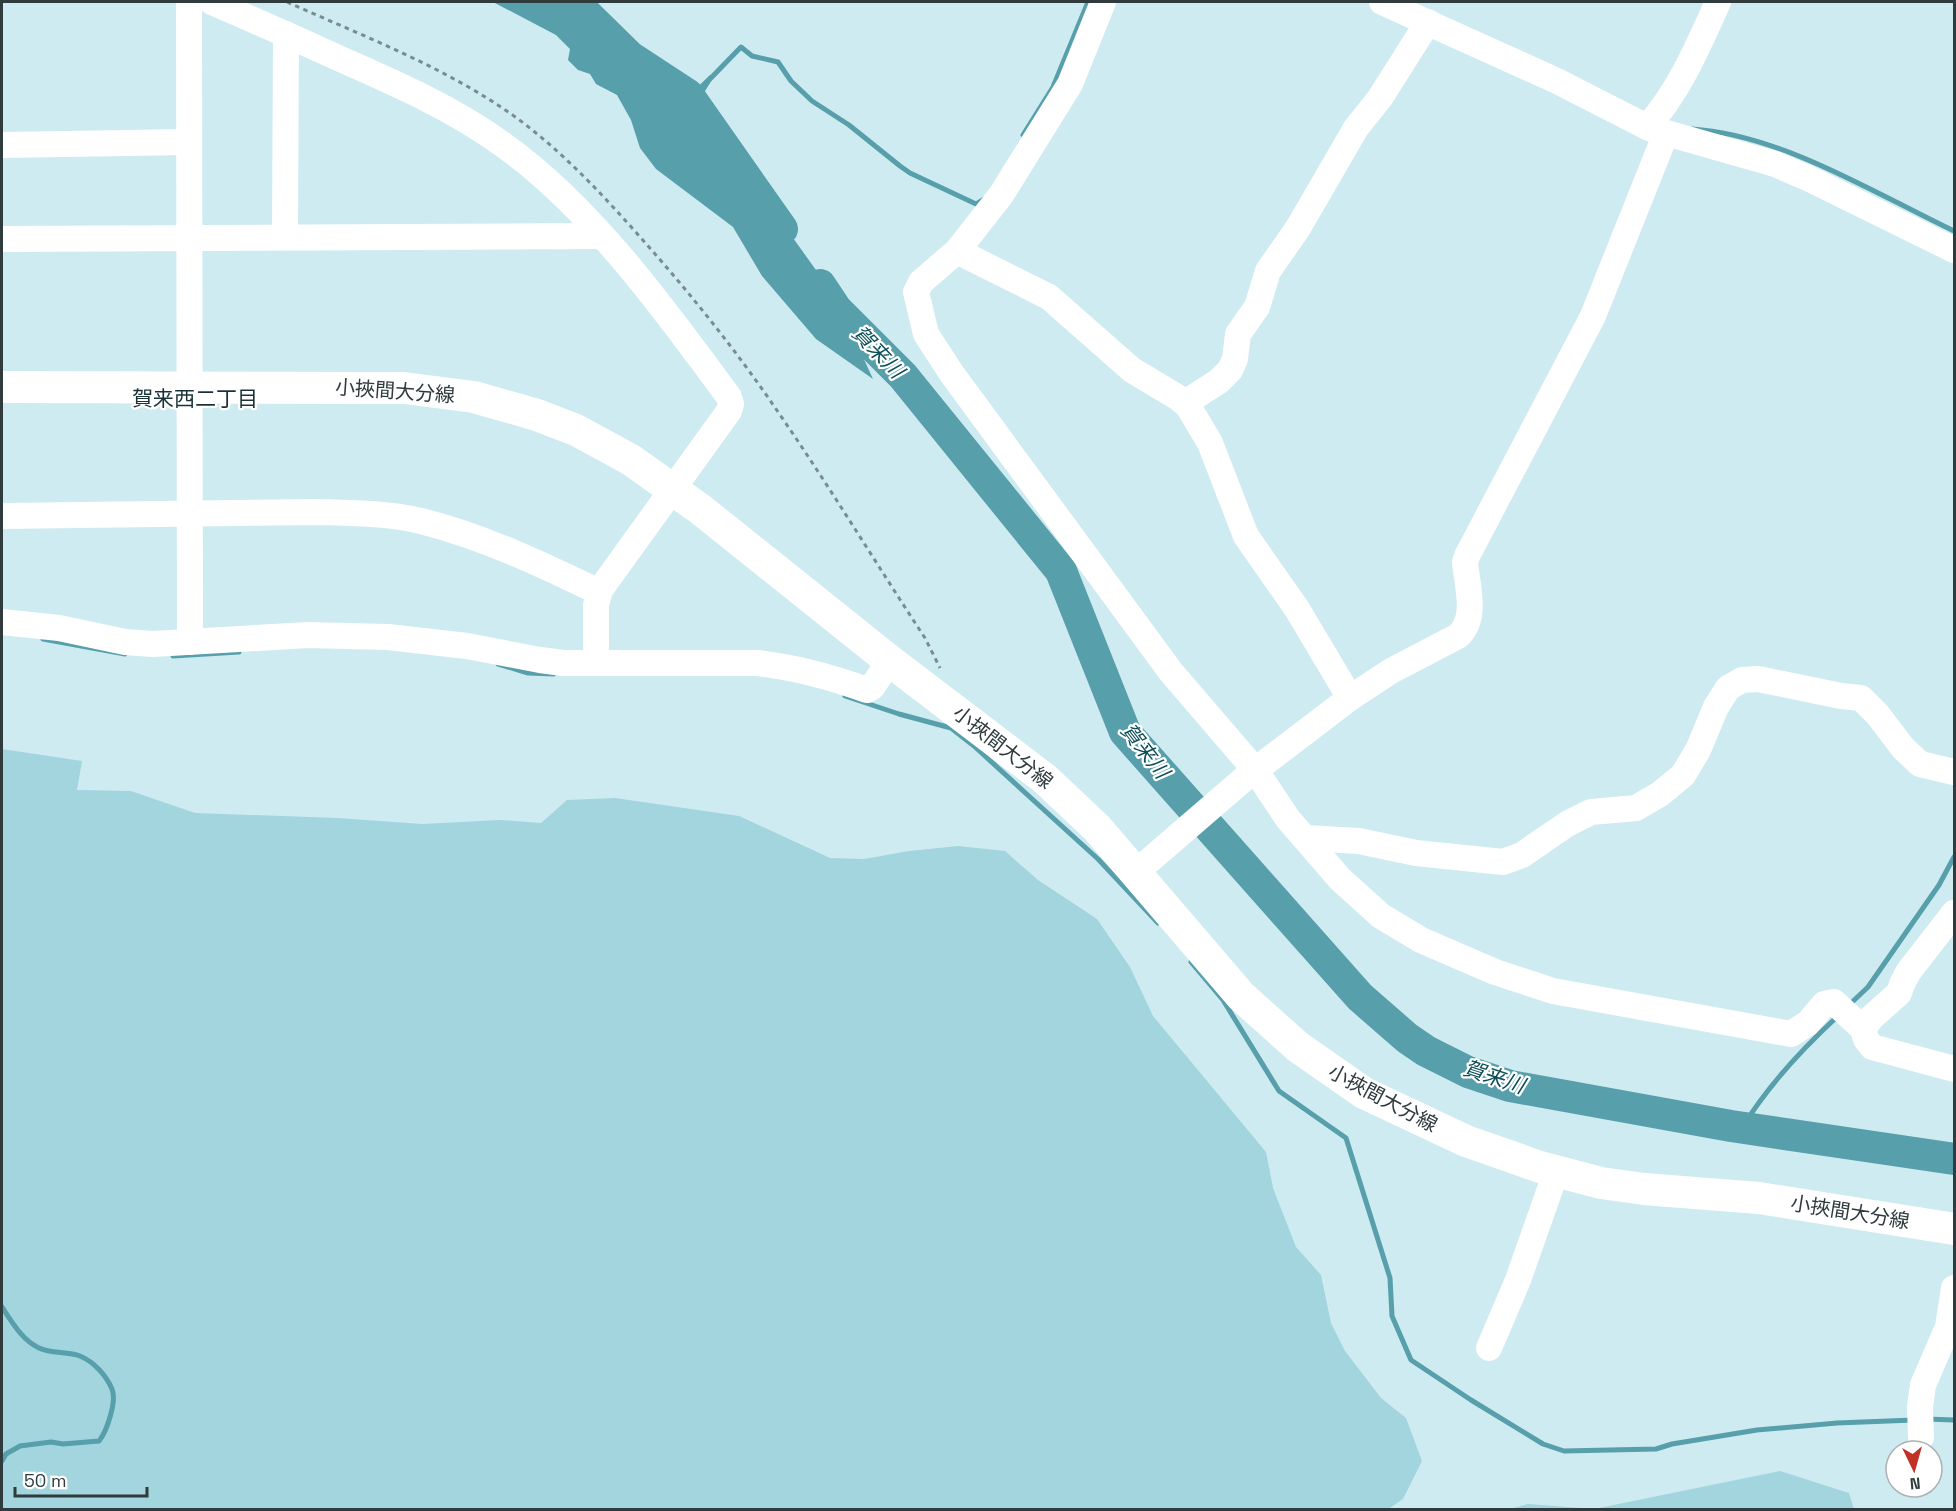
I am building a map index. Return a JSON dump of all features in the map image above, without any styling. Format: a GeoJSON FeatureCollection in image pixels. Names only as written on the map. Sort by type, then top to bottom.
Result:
{"type":"FeatureCollection","features":[{"type":"Feature","properties":{"kind":"main road","name":"小挾間大分線"},"geometry":{"type":"LineString","coordinates":[[2,387],[382,387],[429,390],[474,397],[537,415],[576,430],[623,454],[672,489],[890,661],[1045,779],[1097,828],[1143,865],[1240,996],[1278,1031],[1323,1066],[1364,1092],[1412,1117],[1467,1141],[1556,1172],[1601,1183],[1759,1198],[1954,1229]]}},
{"type":"Feature","properties":{"kind":"street"},"geometry":{"type":"LineString","coordinates":[[189,2],[190,642]]}},
{"type":"Feature","properties":{"kind":"street"},"geometry":{"type":"LineString","coordinates":[[212,2],[402,87],[472,124],[525,161],[552,185],[601,236],[668,315],[730,400],[729,411],[599,592],[596,605],[596,663]]}},
{"type":"Feature","properties":{"kind":"street"},"geometry":{"type":"LineString","coordinates":[[1103,2],[1070,84],[1001,195],[957,251],[921,282],[916,292],[926,334],[931,343],[1171,672],[1251,775],[1340,879],[1381,916],[1421,940],[1521,982],[1553,991],[1791,1034],[1808,1023],[1824,1004],[1834,1002],[1863,1029],[1872,1047],[1954,1069]]}},
{"type":"Feature","properties":{"kind":"street"},"geometry":{"type":"LineString","coordinates":[[1382,2],[1557,81],[1657,130],[1784,168],[1954,250]]}},
{"type":"Feature","properties":{"kind":"street"},"geometry":{"type":"LineString","coordinates":[[1143,865],[1251,775],[1350,698],[1391,671],[1458,636],[1464,630],[1470,615],[1465,562],[1467,556],[1593,316],[1657,130],[1659,113],[1688,68],[1718,2]]}},
{"type":"Feature","properties":{"kind":"street"},"geometry":{"type":"LineString","coordinates":[[1185,403],[1219,381],[1230,369],[1235,359],[1238,334],[1257,308],[1268,271],[1298,228],[1356,128],[1380,98],[1428,22]]}},
{"type":"Feature","properties":{"kind":"street"},"geometry":{"type":"LineString","coordinates":[[285,237],[286,34]]}},
{"type":"Feature","properties":{"kind":"street"},"geometry":{"type":"LineString","coordinates":[[2,145],[189,142]]}},
{"type":"Feature","properties":{"kind":"street"},"geometry":{"type":"LineString","coordinates":[[2,239],[601,236]]}},
{"type":"Feature","properties":{"kind":"street"},"geometry":{"type":"LineString","coordinates":[[957,251],[1049,297],[1132,370],[1185,403],[1196,417],[1210,443],[1246,536],[1297,609],[1350,698]]}},
{"type":"Feature","properties":{"kind":"street"},"geometry":{"type":"LineString","coordinates":[[2,516],[366,514],[420,521],[504,547],[599,592]]}},
{"type":"Feature","properties":{"kind":"street"},"geometry":{"type":"LineString","coordinates":[[2,622],[59,628],[125,642],[153,644],[308,635],[388,637],[467,646],[540,660],[596,663],[757,663],[818,674],[867,690],[872,687],[890,661]]}},
{"type":"Feature","properties":{"kind":"street"},"geometry":{"type":"LineString","coordinates":[[1305,838],[1359,841],[1416,853],[1463,857],[1495,863],[1514,860],[1567,824],[1591,812],[1636,808],[1660,794],[1683,775],[1698,750],[1716,707],[1728,688],[1742,680],[1758,679],[1840,696],[1861,698],[1878,715],[1903,748],[1920,764],[1952,765]]}},
{"type":"Feature","properties":{"kind":"street"},"geometry":{"type":"LineString","coordinates":[[1863,1029],[1871,1018],[1899,993],[1908,971],[1954,913]]}},
{"type":"Feature","properties":{"kind":"street"},"geometry":{"type":"LineString","coordinates":[[1489,1348],[1518,1280],[1556,1172]]}},
{"type":"Feature","properties":{"kind":"street"},"geometry":{"type":"LineString","coordinates":[[1921,1437],[1920,1407],[1923,1385],[1948,1327],[1954,1288]]}},
{"type":"Feature","properties":{"kind":"shaded area"},"geometry":{"type":"Polygon","coordinates":[[[493,2],[568,2],[589,10],[610,27],[622,43],[630,62],[681,103],[710,75],[713,78],[690,116],[778,217],[836,298],[873,379],[816,339],[762,276],[733,227],[656,169],[640,148],[631,120],[617,95],[596,84],[590,74],[578,70],[568,60],[570,49],[556,35],[493,2]]]}},
{"type":"Feature","properties":{"kind":"shaded area"},"geometry":{"type":"Polygon","coordinates":[[[2,749],[82,761],[77,790],[131,791],[195,813],[338,818],[422,824],[500,820],[541,823],[567,800],[615,798],[739,816],[830,858],[864,859],[958,846],[1005,851],[1038,880],[1097,919],[1130,967],[1153,1016],[1266,1152],[1273,1188],[1296,1247],[1321,1275],[1331,1323],[1345,1351],[1381,1398],[1406,1418],[1422,1461],[1403,1499],[1387,1510],[2,1509],[2,749]]]}},
{"type":"Feature","properties":{"kind":"shaded area"},"geometry":{"type":"Polygon","coordinates":[[[1780,1471],[1849,1493],[1854,1509],[1594,1509],[1780,1471]]]}},
{"type":"Feature","properties":{"kind":"shaded area"},"geometry":{"type":"Polygon","coordinates":[[[1528,1504],[1594,1509],[1510,1509],[1528,1504]]]}},
{"type":"Feature","properties":{"kind":"waterway","name":"賀来川"},"geometry":{"type":"LineString","coordinates":[[574,2],[630,57],[688,95],[782,229]]}},
{"type":"Feature","properties":{"kind":"waterway"},"geometry":{"type":"LineString","coordinates":[[1023,135],[1053,87],[1088,2]]}},
{"type":"Feature","properties":{"kind":"waterway"},"geometry":{"type":"LineString","coordinates":[[708,81],[741,47],[752,56],[778,62],[791,81],[812,101],[849,125],[910,173],[976,204],[984,199]]}},
{"type":"Feature","properties":{"kind":"waterway"},"geometry":{"type":"LineString","coordinates":[[1692,129],[1760,142],[1793,154],[1827,168],[1954,231]]}},
{"type":"Feature","properties":{"kind":"waterway","name":"賀来川"},"geometry":{"type":"LineString","coordinates":[[820,285],[836,309],[903,376],[1061,571],[1125,732],[1360,997],[1407,1038],[1426,1051],[1468,1072],[1510,1086],[1731,1126],[1954,1159]]}},
{"type":"Feature","properties":{"kind":"waterway"},"geometry":{"type":"LineString","coordinates":[[43,639],[125,654]]}},
{"type":"Feature","properties":{"kind":"waterway"},"geometry":{"type":"LineString","coordinates":[[173,656],[239,652]]}},
{"type":"Feature","properties":{"kind":"waterway"},"geometry":{"type":"LineString","coordinates":[[498,664],[528,673],[554,674]]}},
{"type":"Feature","properties":{"kind":"waterway"},"geometry":{"type":"LineString","coordinates":[[845,696],[951,728],[974,746],[1098,859],[1158,923]]}},
{"type":"Feature","properties":{"kind":"waterway"},"geometry":{"type":"LineString","coordinates":[[1848,1006],[1868,987],[1939,885],[1954,857]]}},
{"type":"Feature","properties":{"kind":"waterway"},"geometry":{"type":"LineString","coordinates":[[1191,962],[1223,1000],[1279,1091],[1346,1138],[1390,1278],[1392,1316],[1411,1360],[1471,1400],[1543,1444],[1564,1451],[1656,1449],[1672,1444],[1757,1430],[1837,1423],[1914,1420]]}},
{"type":"Feature","properties":{"kind":"waterway"},"geometry":{"type":"LineString","coordinates":[[1742,1128],[1786,1068],[1839,1015]]}},
{"type":"Feature","properties":{"kind":"waterway"},"geometry":{"type":"LineString","coordinates":[[2,1307],[18,1330],[33,1345],[49,1351],[75,1354],[90,1362],[106,1379],[113,1394],[110,1416],[99,1441],[63,1444],[51,1442],[20,1446],[6,1454],[2,1461]]}},
{"type":"Feature","properties":{"kind":"waterway"},"geometry":{"type":"LineString","coordinates":[[1926,1419],[1954,1420]]}},
{"type":"Feature","properties":{"kind":"district","name":"賀来西二丁目"},"geometry":{"type":"Point","coordinates":[195,399]}}]}
